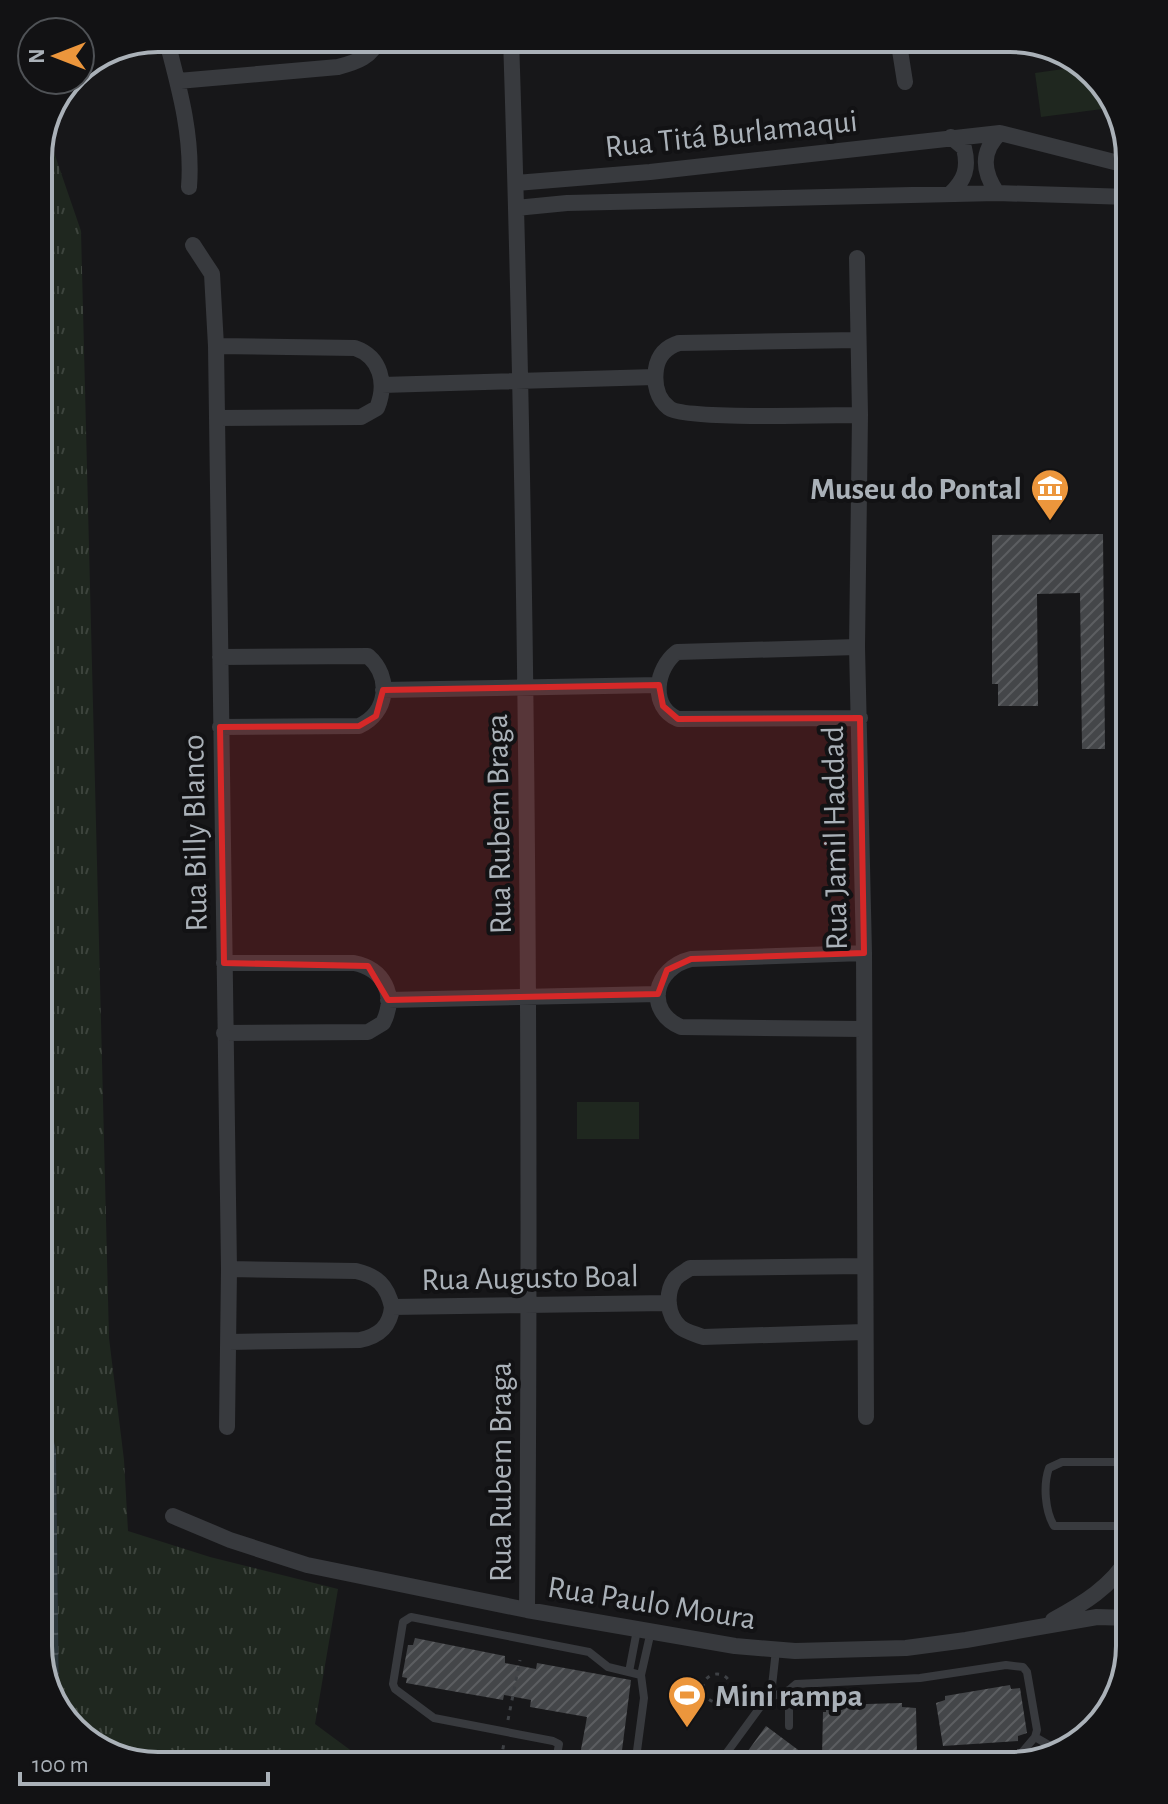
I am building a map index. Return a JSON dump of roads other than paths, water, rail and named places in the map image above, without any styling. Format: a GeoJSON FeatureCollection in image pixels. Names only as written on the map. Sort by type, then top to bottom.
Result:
{"type":"FeatureCollection","features":[{"type":"Feature","properties":{"kind":"street"},"geometry":{"type":"LineString","coordinates":[[170,52],[191,152],[189,187]]}},
{"type":"Feature","properties":{"kind":"street"},"geometry":{"type":"LineString","coordinates":[[178,81],[338,67],[362,60],[370,52]]}},
{"type":"Feature","properties":{"kind":"street","name":"Rua Rubem Braga"},"geometry":{"type":"LineString","coordinates":[[511,52],[525,688],[529,1305],[527,1610]]}},
{"type":"Feature","properties":{"kind":"street"},"geometry":{"type":"LineString","coordinates":[[900,52],[905,82]]}},
{"type":"Feature","properties":{"kind":"street"},"geometry":{"type":"LineString","coordinates":[[997,193],[985,168],[988,146],[1000,133],[1116,162]]}},
{"type":"Feature","properties":{"kind":"street","name":"Rua Titá Burlamaqui"},"geometry":{"type":"LineString","coordinates":[[516,183],[650,172],[1000,133]]}},
{"type":"Feature","properties":{"kind":"street"},"geometry":{"type":"LineString","coordinates":[[950,194],[960,185],[967,166],[964,148],[951,137]]}},
{"type":"Feature","properties":{"kind":"street","name":"Rua Titá Burlamaqui"},"geometry":{"type":"LineString","coordinates":[[516,208],[567,203],[997,193],[1116,197]]}},
{"type":"Feature","properties":{"kind":"street","name":"Rua Billy Blanco"},"geometry":{"type":"LineString","coordinates":[[193,245],[212,274],[216,346],[229,1269],[227,1427]]}},
{"type":"Feature","properties":{"kind":"street","name":"Rua Jamil Haddad"},"geometry":{"type":"LineString","coordinates":[[857,258],[860,415],[857,647],[864,953],[866,1417]]}},
{"type":"Feature","properties":{"kind":"street"},"geometry":{"type":"LineString","coordinates":[[858,340],[679,343],[664,351],[655,377],[658,394],[675,412],[709,415],[860,415]]}},
{"type":"Feature","properties":{"kind":"street"},"geometry":{"type":"LineString","coordinates":[[216,346],[355,348],[373,358],[380,370],[382,385],[377,408],[361,417],[217,418]]}},
{"type":"Feature","properties":{"kind":"street"},"geometry":{"type":"LineString","coordinates":[[382,385],[655,377]]}},
{"type":"Feature","properties":{"kind":"street"},"geometry":{"type":"LineString","coordinates":[[857,647],[677,652],[664,666],[659,685],[663,706],[678,719],[860,718]]}},
{"type":"Feature","properties":{"kind":"street"},"geometry":{"type":"LineString","coordinates":[[220,657],[368,656],[377,664],[382,675],[383,690],[382,703],[376,716],[359,726],[220,727]]}},
{"type":"Feature","properties":{"kind":"street"},"geometry":{"type":"LineString","coordinates":[[383,690],[659,685]]}},
{"type":"Feature","properties":{"kind":"street"},"geometry":{"type":"LineString","coordinates":[[863,1029],[681,1027],[671,1023],[661,1010],[658,994],[667,970],[678,962],[691,959],[864,953]]}},
{"type":"Feature","properties":{"kind":"street"},"geometry":{"type":"LineString","coordinates":[[224,963],[354,963],[368,966],[378,973],[388,1000],[383,1023],[368,1032],[224,1033]]}},
{"type":"Feature","properties":{"kind":"street"},"geometry":{"type":"LineString","coordinates":[[388,1000],[658,994]]}},
{"type":"Feature","properties":{"kind":"street","name":"Rua Augusto Boal"},"geometry":{"type":"LineString","coordinates":[[864,1266],[690,1268],[675,1278],[669,1303],[672,1318],[682,1329],[703,1337],[864,1332]]}},
{"type":"Feature","properties":{"kind":"street","name":"Rua Augusto Boal"},"geometry":{"type":"LineString","coordinates":[[229,1269],[365,1273],[373,1275],[383,1284],[392,1307],[384,1329],[375,1337],[360,1340],[229,1342]]}},
{"type":"Feature","properties":{"kind":"street","name":"Rua Augusto Boal"},"geometry":{"type":"LineString","coordinates":[[392,1307],[669,1303]]}},
{"type":"Feature","properties":{"kind":"street","name":"Rua Paulo Moura"},"geometry":{"type":"LineString","coordinates":[[173,1516],[230,1540],[307,1565],[527,1610],[735,1646],[795,1651],[906,1648],[1097,1617],[1116,1618]]}},
{"type":"Feature","properties":{"kind":"street","name":"Rua Paulo Moura"},"geometry":{"type":"LineString","coordinates":[[1037,1629],[1098,1593],[1116,1575]]}},
{"type":"Feature","properties":{"kind":"lane"},"geometry":{"type":"LineString","coordinates":[[1116,1462],[1062,1462],[1049,1468],[1046,1476],[1048,1513],[1054,1526],[1116,1526]]}},
{"type":"Feature","properties":{"kind":"lane"},"geometry":{"type":"LineString","coordinates":[[558,1752],[559,1744],[434,1718],[395,1689],[393,1684],[403,1622],[411,1617],[589,1652],[608,1667],[641,1675]]}},
{"type":"Feature","properties":{"kind":"lane"},"geometry":{"type":"LineString","coordinates":[[629,1672],[644,1630]]}},
{"type":"Feature","properties":{"kind":"lane"},"geometry":{"type":"LineString","coordinates":[[637,1752],[644,1698],[641,1675],[644,1630]]}},
{"type":"Feature","properties":{"kind":"lane"},"geometry":{"type":"LineString","coordinates":[[728,1752],[771,1695],[776,1650]]}},
{"type":"Feature","properties":{"kind":"lane"},"geometry":{"type":"LineString","coordinates":[[771,1695],[789,1690],[796,1684],[920,1678],[1006,1665],[1023,1667],[1027,1672],[1037,1730],[1024,1751]]}},
{"type":"Feature","properties":{"kind":"lane"},"geometry":{"type":"LineString","coordinates":[[789,1690],[789,1726]]}},
{"type":"Feature","properties":{"kind":"lane"},"geometry":{"type":"LineString","coordinates":[[1035,1737],[1048,1744]]}},
{"type":"Feature","properties":{"kind":"water"},"geometry":{"type":"Polygon","coordinates":[[[52,1432],[56,1450],[59,1681],[52,1646],[52,1432]]]}},
{"type":"Feature","properties":{"kind":"place","name":"Museu do Pontal"},"geometry":{"type":"Point","coordinates":[1050,522]}},
{"type":"Feature","properties":{"kind":"place","name":"Mini rampa"},"geometry":{"type":"Point","coordinates":[687,1729]}}]}
